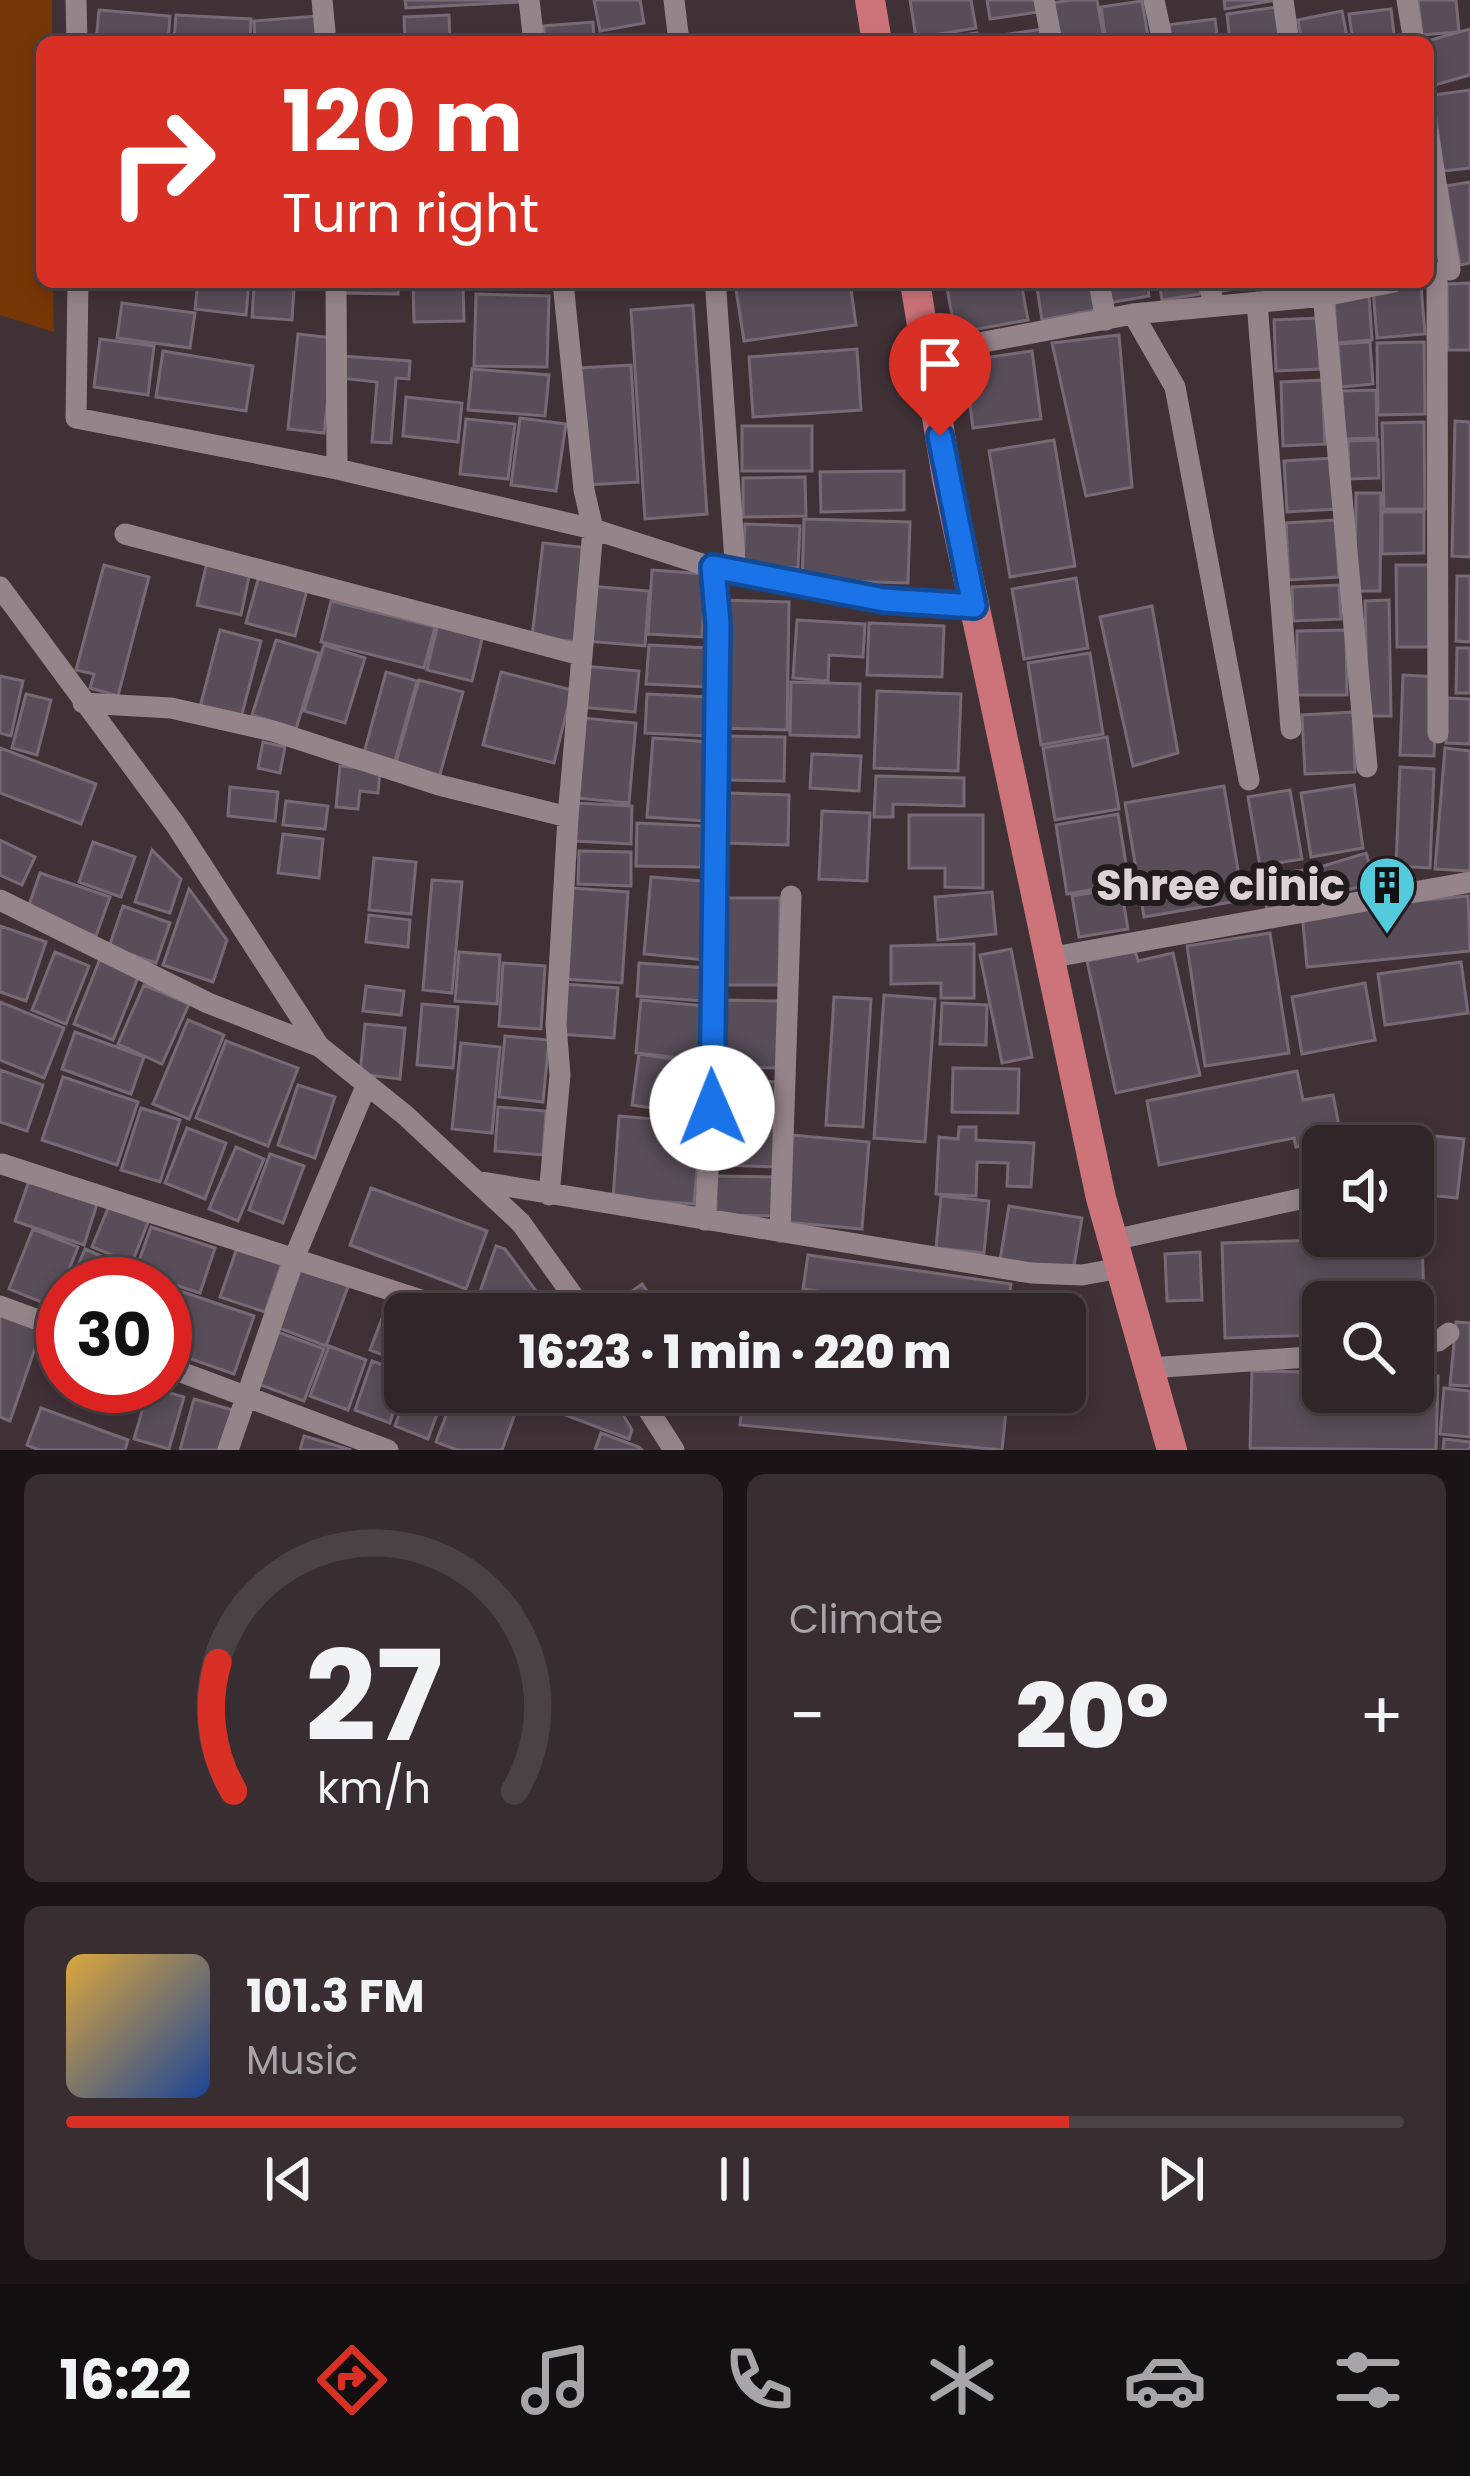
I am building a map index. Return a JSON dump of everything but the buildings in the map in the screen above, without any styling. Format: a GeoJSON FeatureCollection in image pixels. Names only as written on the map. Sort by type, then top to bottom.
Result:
{"type":"FeatureCollection","features":[{"type":"Feature","properties":{"kind":"main road"},"geometry":{"type":"LineString","coordinates":[[870,0],[876,36]]}},
{"type":"Feature","properties":{"kind":"main road"},"geometry":{"type":"LineString","coordinates":[[916,288],[946,478],[1048,958],[1117,1254],[1172,1450]]}},
{"type":"Feature","properties":{"kind":"street"},"geometry":{"type":"LineString","coordinates":[[76,0],[77,36]]}},
{"type":"Feature","properties":{"kind":"street"},"geometry":{"type":"LineString","coordinates":[[322,0],[325,36]]}},
{"type":"Feature","properties":{"kind":"street"},"geometry":{"type":"LineString","coordinates":[[529,0],[533,36]]}},
{"type":"Feature","properties":{"kind":"street"},"geometry":{"type":"LineString","coordinates":[[674,0],[679,36]]}},
{"type":"Feature","properties":{"kind":"street"},"geometry":{"type":"LineString","coordinates":[[1044,0],[1051,36]]}},
{"type":"Feature","properties":{"kind":"street"},"geometry":{"type":"LineString","coordinates":[[1154,0],[1161,36]]}},
{"type":"Feature","properties":{"kind":"street"},"geometry":{"type":"LineString","coordinates":[[1283,0],[1288,36]]}},
{"type":"Feature","properties":{"kind":"street"},"geometry":{"type":"LineString","coordinates":[[1407,0],[1413,36]]}},
{"type":"Feature","properties":{"kind":"street"},"geometry":{"type":"LineString","coordinates":[[1434,179],[1446,272],[1438,733]]}},
{"type":"Feature","properties":{"kind":"street"},"geometry":{"type":"LineString","coordinates":[[77,288],[76,418],[338,469],[593,530],[736,574],[884,600],[974,606]]}},
{"type":"Feature","properties":{"kind":"street"},"geometry":{"type":"LineString","coordinates":[[336,288],[338,469]]}},
{"type":"Feature","properties":{"kind":"street"},"geometry":{"type":"LineString","coordinates":[[549,1195],[560,1075],[556,1003],[568,817],[593,530],[584,490],[564,288]]}},
{"type":"Feature","properties":{"kind":"street"},"geometry":{"type":"LineString","coordinates":[[1100,288],[1106,320]]}},
{"type":"Feature","properties":{"kind":"street"},"geometry":{"type":"LineString","coordinates":[[1210,288],[1214,306]]}},
{"type":"Feature","properties":{"kind":"street"},"geometry":{"type":"LineString","coordinates":[[926,353],[1133,314],[1257,302],[1323,289],[1367,767]]}},
{"type":"Feature","properties":{"kind":"street"},"geometry":{"type":"LineString","coordinates":[[716,292],[736,574]]}},
{"type":"Feature","properties":{"kind":"street"},"geometry":{"type":"LineString","coordinates":[[1257,302],[1291,729]]}},
{"type":"Feature","properties":{"kind":"street"},"geometry":{"type":"LineString","coordinates":[[1133,314],[1175,387],[1249,780]]}},
{"type":"Feature","properties":{"kind":"street"},"geometry":{"type":"LineString","coordinates":[[125,534],[581,655]]}},
{"type":"Feature","properties":{"kind":"street"},"geometry":{"type":"LineString","coordinates":[[704,1220],[712,1108],[718,624],[713,567]]}},
{"type":"Feature","properties":{"kind":"street"},"geometry":{"type":"LineString","coordinates":[[1,596],[175,824],[319,1046]]}},
{"type":"Feature","properties":{"kind":"street"},"geometry":{"type":"LineString","coordinates":[[83,703],[171,708],[272,731],[440,785],[568,817]]}},
{"type":"Feature","properties":{"kind":"street"},"geometry":{"type":"LineString","coordinates":[[1048,958],[1470,882]]}},
{"type":"Feature","properties":{"kind":"street"},"geometry":{"type":"LineString","coordinates":[[780,1232],[791,896]]}},
{"type":"Feature","properties":{"kind":"street"},"geometry":{"type":"LineString","coordinates":[[0,900],[208,1003],[319,1046],[405,1115],[521,1223],[571,1293]]}},
{"type":"Feature","properties":{"kind":"street"},"geometry":{"type":"LineString","coordinates":[[228,1450],[295,1256],[367,1084]]}},
{"type":"Feature","properties":{"kind":"street"},"geometry":{"type":"LineString","coordinates":[[2,1164],[403,1293]]}},
{"type":"Feature","properties":{"kind":"street"},"geometry":{"type":"LineString","coordinates":[[472,1180],[1031,1273],[1082,1275],[1117,1254],[1302,1200]]}},
{"type":"Feature","properties":{"kind":"street"},"geometry":{"type":"LineString","coordinates":[[0,1306],[36,1319]]}},
{"type":"Feature","properties":{"kind":"street"},"geometry":{"type":"LineString","coordinates":[[1434,1342],[1449,1333]]}},
{"type":"Feature","properties":{"kind":"street"},"geometry":{"type":"LineString","coordinates":[[1149,1368],[1302,1357]]}},
{"type":"Feature","properties":{"kind":"street"},"geometry":{"type":"LineString","coordinates":[[192,1377],[388,1450]]}},
{"type":"Feature","properties":{"kind":"street"},"geometry":{"type":"LineString","coordinates":[[650,1413],[674,1450]]}},
{"type":"Feature","properties":{"kind":"shaded area"},"geometry":{"type":"Polygon","coordinates":[[[0,0],[52,0],[52,36],[36,36],[36,288],[53,288],[54,332],[0,315],[0,0]]]}},
{"type":"Feature","properties":{"kind":"place","name":"Shree clinic"},"geometry":{"type":"Point","coordinates":[1387,936]}},
{"type":"Feature","properties":{"kind":"route"},"geometry":{"type":"LineString","coordinates":[[712,1108],[718,624],[713,567],[884,600],[974,606],[940,436]]}}]}
